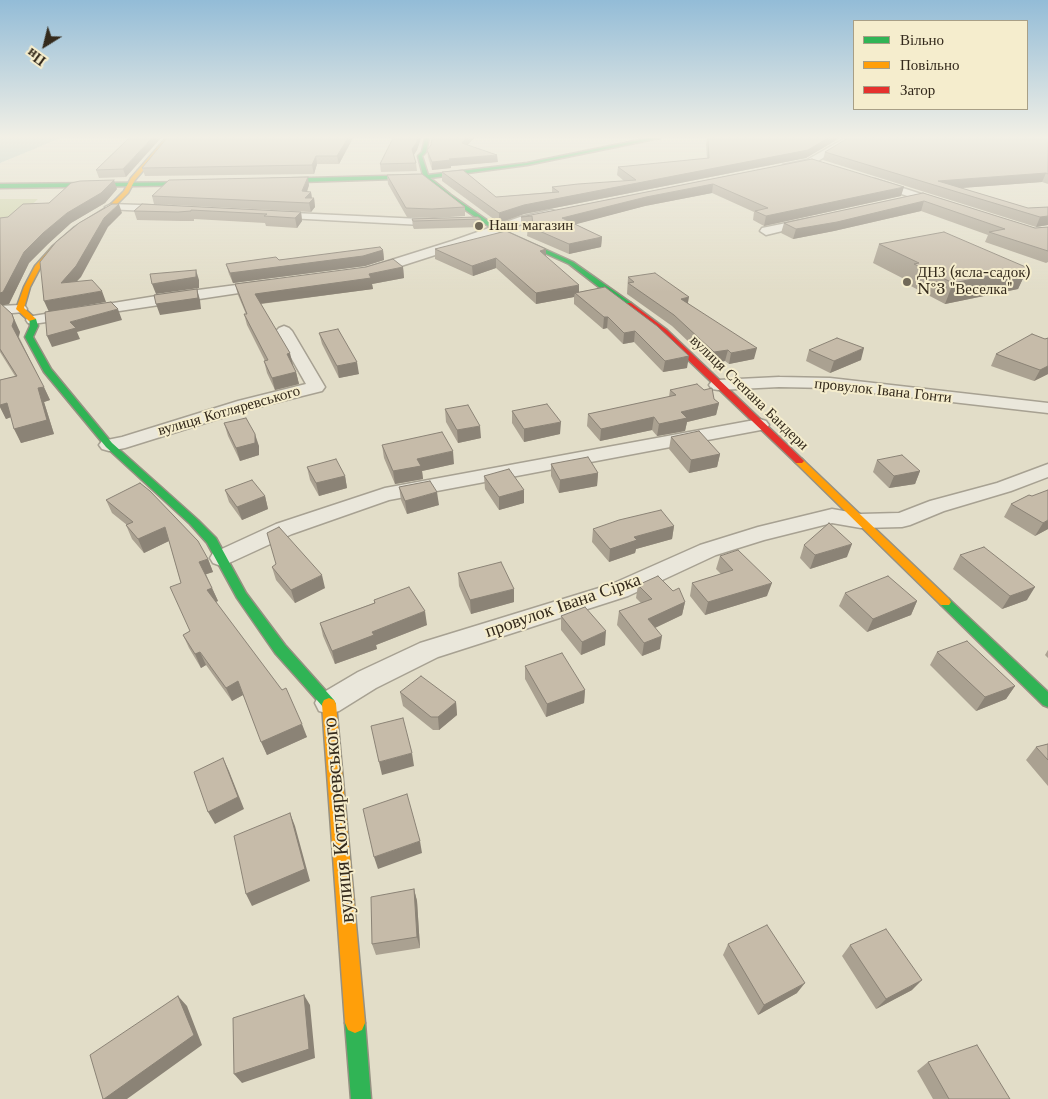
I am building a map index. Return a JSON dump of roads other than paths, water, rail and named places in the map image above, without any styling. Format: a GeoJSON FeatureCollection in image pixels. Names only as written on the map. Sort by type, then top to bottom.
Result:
{"type":"FeatureCollection","features":[{"type":"Feature","properties":{"kind":"street"},"geometry":{"type":"LineString","coordinates":[[20,309],[37,267],[54,248],[77,228],[111,207],[127,189]]}},
{"type":"Feature","properties":{"kind":"street","name":"вулиця Степана Бандери"},"geometry":{"type":"LineString","coordinates":[[441,189],[496,229],[571,263],[664,332],[1048,701]]}},
{"type":"Feature","properties":{"kind":"street"},"geometry":{"type":"LineString","coordinates":[[897,189],[956,208]]}},
{"type":"Feature","properties":{"kind":"street"},"geometry":{"type":"LineString","coordinates":[[900,201],[920,197]]}},
{"type":"Feature","properties":{"kind":"street"},"geometry":{"type":"LineString","coordinates":[[111,207],[176,209]]}},
{"type":"Feature","properties":{"kind":"street"},"geometry":{"type":"LineString","coordinates":[[357,274],[406,260],[524,219],[564,211]]}},
{"type":"Feature","properties":{"kind":"street"},"geometry":{"type":"LineString","coordinates":[[257,214],[405,222],[483,220]]}},
{"type":"Feature","properties":{"kind":"street"},"geometry":{"type":"LineString","coordinates":[[766,231],[824,218]]}},
{"type":"Feature","properties":{"kind":"street"},"geometry":{"type":"LineString","coordinates":[[0,310],[20,309],[32,320],[175,297],[279,284]]}},
{"type":"Feature","properties":{"kind":"street","name":"вулиця Котляревського"},"geometry":{"type":"LineString","coordinates":[[32,320],[34,326],[29,338],[48,370],[109,446],[194,522],[212,541],[241,595],[280,649],[329,703],[362,1099]]}},
{"type":"Feature","properties":{"kind":"street","name":"вулиця Котляревського"},"geometry":{"type":"LineString","coordinates":[[109,446],[316,387],[284,331]]}},
{"type":"Feature","properties":{"kind":"street","name":"провулок Івана Гонти"},"geometry":{"type":"LineString","coordinates":[[718,385],[779,382],[830,383],[1048,408]]}},
{"type":"Feature","properties":{"kind":"street"},"geometry":{"type":"LineString","coordinates":[[221,558],[284,529],[385,494],[760,425]]}},
{"type":"Feature","properties":{"kind":"street","name":"провулок Івана Сірка"},"geometry":{"type":"LineString","coordinates":[[329,703],[367,680],[429,650],[620,590],[708,550],[832,516],[861,521],[902,520],[937,506],[1004,487],[1048,470]]}},
{"type":"Feature","properties":{"kind":"place","name":"Наш магазин"},"geometry":{"type":"Point","coordinates":[479,226]}},
{"type":"Feature","properties":{"kind":"place","name":"ДНЗ (ясла-садок) №3 \"Веселка\""},"geometry":{"type":"Point","coordinates":[907,282]}}]}
